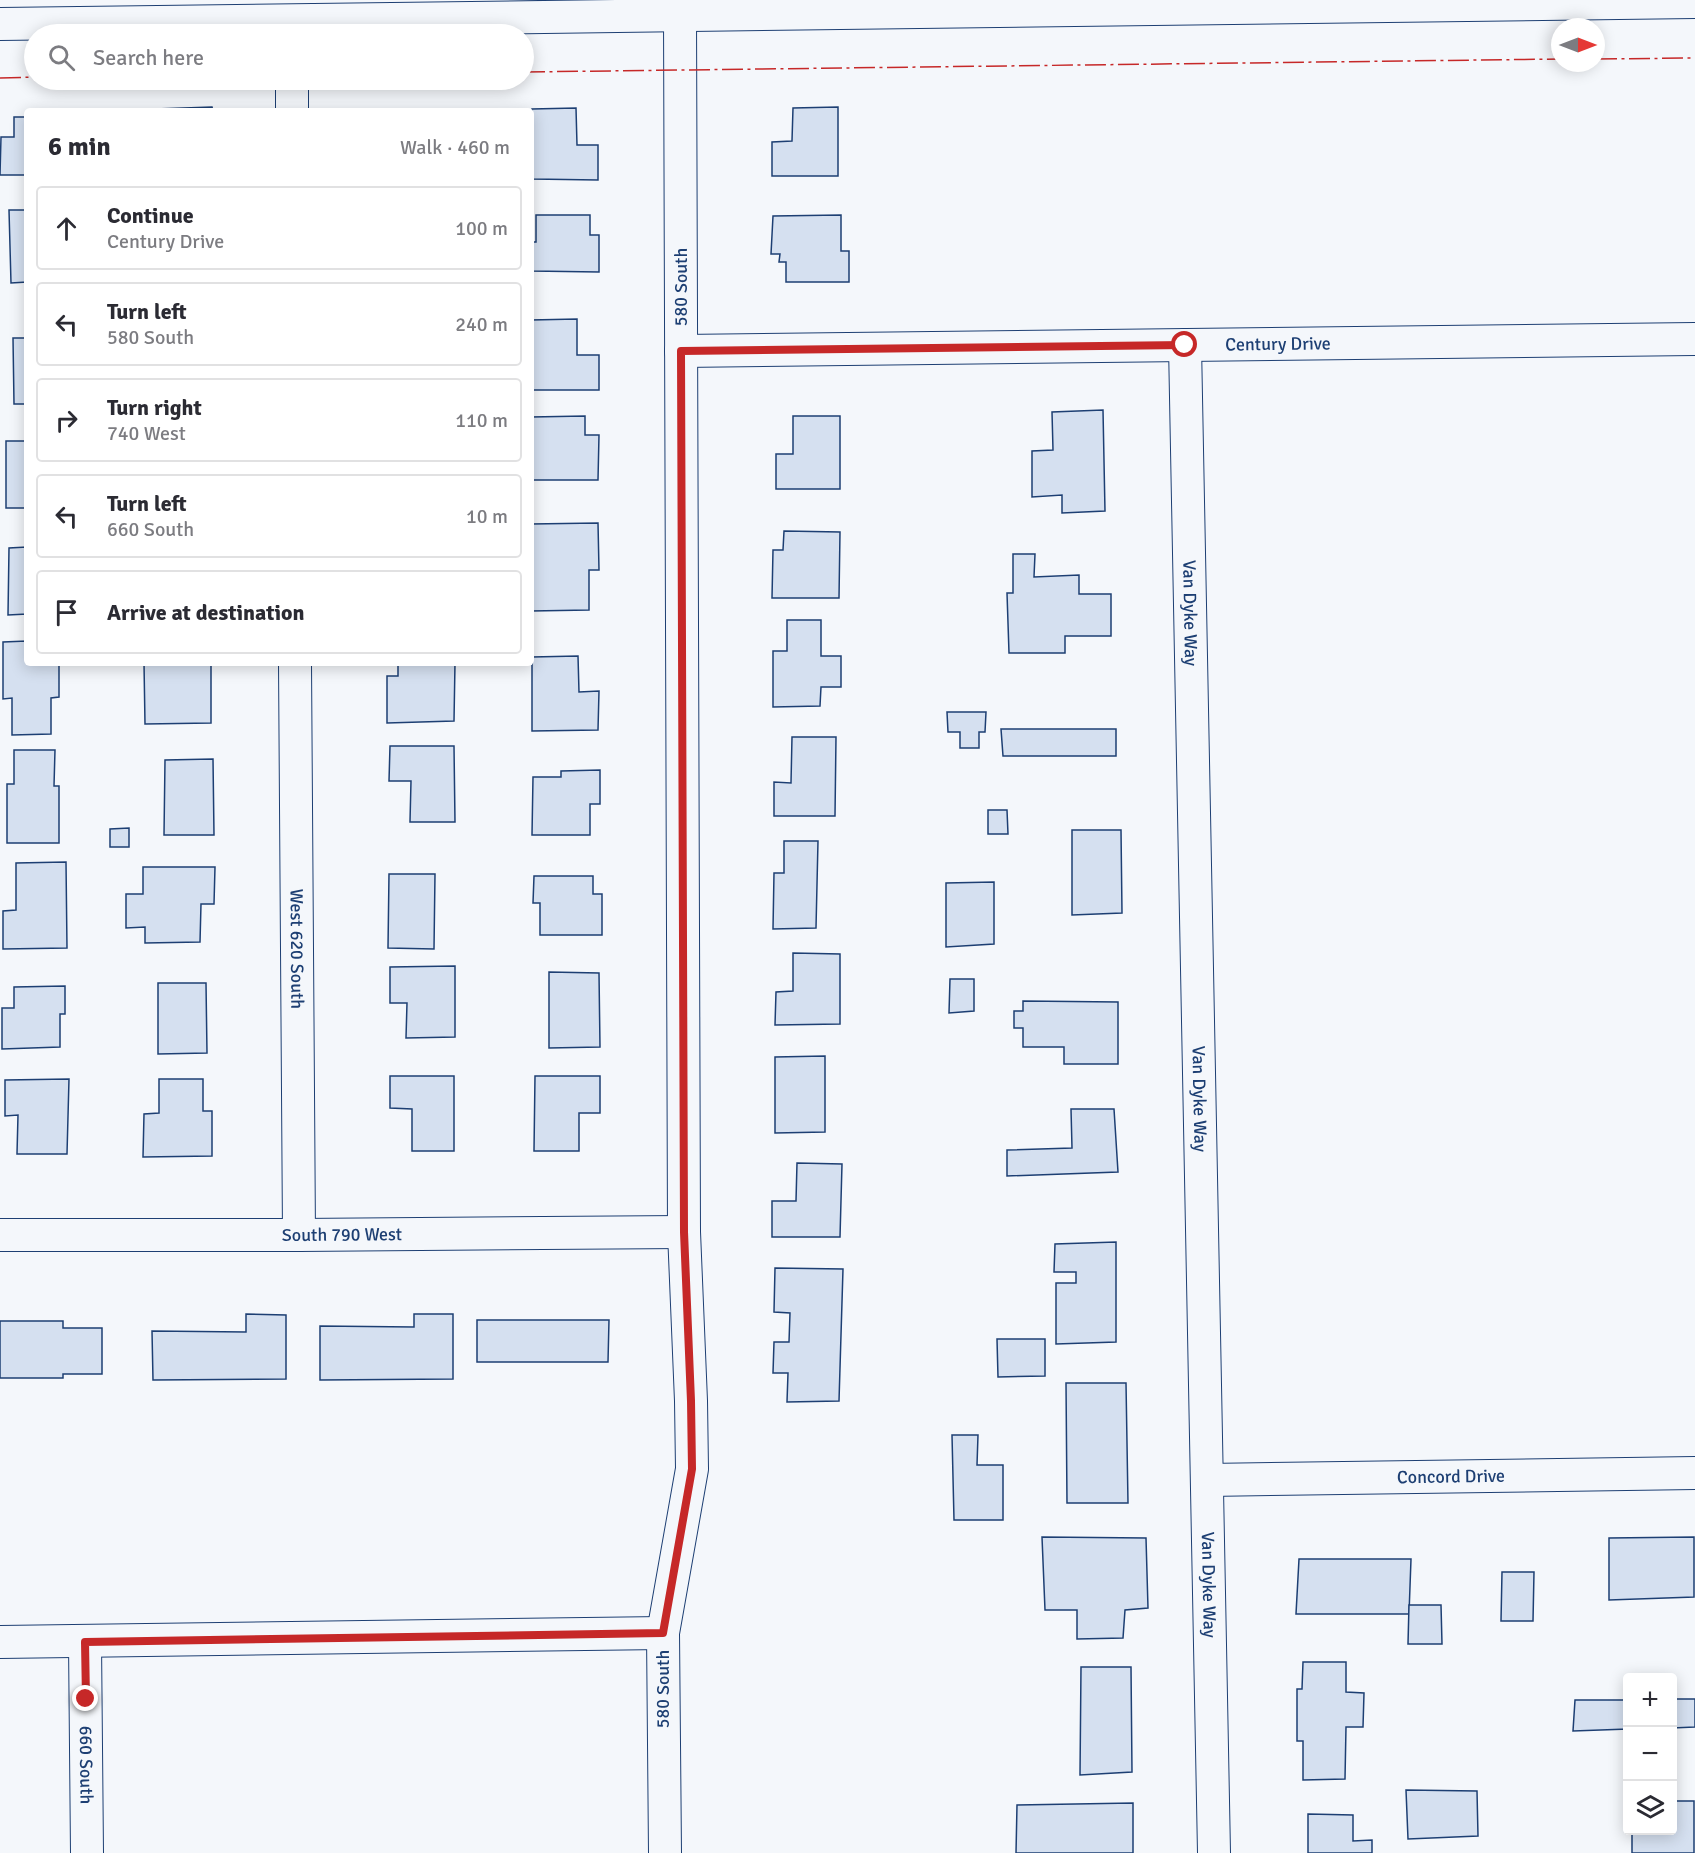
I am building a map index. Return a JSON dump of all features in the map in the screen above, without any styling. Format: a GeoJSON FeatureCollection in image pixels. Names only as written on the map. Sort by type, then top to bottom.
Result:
{"type":"FeatureCollection","features":[{"type":"Feature","properties":{"kind":"street"},"geometry":{"type":"LineString","coordinates":[[0,24],[292,18],[680,15],[974,5],[1695,2]]}},
{"type":"Feature","properties":{"kind":"street","name":"580 South"},"geometry":{"type":"LineString","coordinates":[[664,1853],[663,1633],[692,1469],[684,1232],[680,15]]}},
{"type":"Feature","properties":{"kind":"street"},"geometry":{"type":"LineString","coordinates":[[292,90],[292,108]]}},
{"type":"Feature","properties":{"kind":"street","name":"Century Drive"},"geometry":{"type":"LineString","coordinates":[[681,351],[1695,339]]}},
{"type":"Feature","properties":{"kind":"street","name":"Van Dyke Way"},"geometry":{"type":"LineString","coordinates":[[1185,345],[1214,1853]]}},
{"type":"Feature","properties":{"kind":"street","name":"West 620 South"},"geometry":{"type":"LineString","coordinates":[[295,666],[299,1235]]}},
{"type":"Feature","properties":{"kind":"street","name":"South 790 West"},"geometry":{"type":"LineString","coordinates":[[0,1235],[684,1232]]}},
{"type":"Feature","properties":{"kind":"street","name":"Concord Drive"},"geometry":{"type":"LineString","coordinates":[[1207,1480],[1695,1473]]}},
{"type":"Feature","properties":{"kind":"street"},"geometry":{"type":"LineString","coordinates":[[0,1642],[663,1633]]}},
{"type":"Feature","properties":{"kind":"street","name":"660 South"},"geometry":{"type":"LineString","coordinates":[[85,1642],[87,1853]]}},
{"type":"Feature","properties":{"kind":"building"},"geometry":{"type":"Polygon","coordinates":[[[838,107],[838,176],[772,176],[772,142],[792,141],[793,108],[838,107]]]}},
{"type":"Feature","properties":{"kind":"building"},"geometry":{"type":"Polygon","coordinates":[[[576,108],[577,145],[598,145],[598,180],[534,179],[534,109],[576,108]]]}},
{"type":"Feature","properties":{"kind":"building"},"geometry":{"type":"Polygon","coordinates":[[[14,117],[24,117],[24,175],[0,175],[1,137],[14,137],[14,117]]]}},
{"type":"Feature","properties":{"kind":"building"},"geometry":{"type":"Polygon","coordinates":[[[9,210],[24,210],[24,282],[11,283],[9,210]]]}},
{"type":"Feature","properties":{"kind":"building"},"geometry":{"type":"Polygon","coordinates":[[[536,215],[590,215],[590,235],[599,235],[599,272],[534,271],[534,242],[536,242],[536,215]]]}},
{"type":"Feature","properties":{"kind":"building"},"geometry":{"type":"Polygon","coordinates":[[[841,215],[841,251],[849,251],[849,282],[786,282],[786,262],[779,262],[780,254],[771,254],[773,216],[841,215]]]}},
{"type":"Feature","properties":{"kind":"building"},"geometry":{"type":"Polygon","coordinates":[[[577,319],[577,355],[599,355],[599,390],[534,390],[534,320],[577,319]]]}},
{"type":"Feature","properties":{"kind":"building"},"geometry":{"type":"Polygon","coordinates":[[[13,338],[24,338],[24,404],[14,404],[13,338]]]}},
{"type":"Feature","properties":{"kind":"building"},"geometry":{"type":"Polygon","coordinates":[[[1103,410],[1105,511],[1062,513],[1062,495],[1032,497],[1032,451],[1053,450],[1052,412],[1103,410]]]}},
{"type":"Feature","properties":{"kind":"building"},"geometry":{"type":"Polygon","coordinates":[[[585,416],[585,435],[599,435],[598,480],[534,480],[534,417],[585,416]]]}},
{"type":"Feature","properties":{"kind":"building"},"geometry":{"type":"Polygon","coordinates":[[[793,416],[840,416],[840,489],[776,489],[776,454],[793,454],[793,416]]]}},
{"type":"Feature","properties":{"kind":"building"},"geometry":{"type":"Polygon","coordinates":[[[6,441],[24,441],[24,508],[6,508],[6,441]]]}},
{"type":"Feature","properties":{"kind":"building"},"geometry":{"type":"Polygon","coordinates":[[[598,523],[599,570],[589,570],[589,610],[534,611],[534,524],[598,523]]]}},
{"type":"Feature","properties":{"kind":"building"},"geometry":{"type":"Polygon","coordinates":[[[784,531],[840,532],[839,598],[772,598],[773,550],[783,550],[784,531]]]}},
{"type":"Feature","properties":{"kind":"building"},"geometry":{"type":"Polygon","coordinates":[[[24,547],[24,614],[8,615],[9,548],[24,547]]]}},
{"type":"Feature","properties":{"kind":"building"},"geometry":{"type":"Polygon","coordinates":[[[1013,554],[1035,554],[1034,577],[1079,575],[1079,594],[1111,594],[1111,636],[1065,636],[1065,653],[1009,653],[1007,593],[1013,593],[1013,554]]]}},
{"type":"Feature","properties":{"kind":"building"},"geometry":{"type":"Polygon","coordinates":[[[787,620],[821,620],[821,656],[841,656],[841,687],[821,687],[820,706],[773,707],[773,651],[787,651],[787,620]]]}},
{"type":"Feature","properties":{"kind":"building"},"geometry":{"type":"Polygon","coordinates":[[[24,641],[24,666],[59,666],[59,697],[51,698],[51,734],[12,735],[12,698],[3,699],[3,642],[24,641]]]}},
{"type":"Feature","properties":{"kind":"building"},"geometry":{"type":"Polygon","coordinates":[[[578,656],[579,692],[599,691],[598,730],[532,731],[534,657],[578,656]]]}},
{"type":"Feature","properties":{"kind":"building"},"geometry":{"type":"Polygon","coordinates":[[[144,666],[211,666],[211,723],[145,724],[144,666]]]}},
{"type":"Feature","properties":{"kind":"building"},"geometry":{"type":"Polygon","coordinates":[[[398,666],[455,666],[454,721],[387,723],[387,676],[398,676],[398,666]]]}},
{"type":"Feature","properties":{"kind":"building"},"geometry":{"type":"Polygon","coordinates":[[[947,712],[986,712],[985,732],[979,732],[979,748],[960,748],[960,732],[948,732],[947,712]]]}},
{"type":"Feature","properties":{"kind":"building"},"geometry":{"type":"Polygon","coordinates":[[[1001,729],[1116,729],[1116,756],[1003,756],[1001,729]]]}},
{"type":"Feature","properties":{"kind":"building"},"geometry":{"type":"Polygon","coordinates":[[[792,737],[836,737],[835,816],[774,816],[774,782],[791,783],[792,737]]]}},
{"type":"Feature","properties":{"kind":"building"},"geometry":{"type":"Polygon","coordinates":[[[390,746],[454,746],[455,822],[410,822],[411,781],[389,781],[390,746]]]}},
{"type":"Feature","properties":{"kind":"building"},"geometry":{"type":"Polygon","coordinates":[[[14,750],[55,750],[54,786],[59,786],[59,843],[7,843],[7,784],[14,784],[14,750]]]}},
{"type":"Feature","properties":{"kind":"building"},"geometry":{"type":"Polygon","coordinates":[[[213,759],[214,835],[164,835],[165,760],[213,759]]]}},
{"type":"Feature","properties":{"kind":"building"},"geometry":{"type":"Polygon","coordinates":[[[600,770],[600,804],[590,804],[590,835],[532,835],[533,777],[561,777],[561,771],[600,770]]]}},
{"type":"Feature","properties":{"kind":"building"},"geometry":{"type":"Polygon","coordinates":[[[988,810],[1007,810],[1008,834],[988,834],[988,810]]]}},
{"type":"Feature","properties":{"kind":"building"},"geometry":{"type":"Polygon","coordinates":[[[129,828],[129,847],[110,847],[110,829],[129,828]]]}},
{"type":"Feature","properties":{"kind":"building"},"geometry":{"type":"Polygon","coordinates":[[[1072,830],[1121,830],[1122,913],[1072,915],[1072,830]]]}},
{"type":"Feature","properties":{"kind":"building"},"geometry":{"type":"Polygon","coordinates":[[[784,841],[818,841],[816,928],[773,929],[774,873],[784,873],[784,841]]]}},
{"type":"Feature","properties":{"kind":"building"},"geometry":{"type":"Polygon","coordinates":[[[66,862],[67,948],[3,949],[3,911],[16,910],[16,863],[66,862]]]}},
{"type":"Feature","properties":{"kind":"building"},"geometry":{"type":"Polygon","coordinates":[[[143,867],[215,867],[214,904],[201,904],[200,942],[145,943],[145,927],[126,928],[126,894],[143,894],[143,867]]]}},
{"type":"Feature","properties":{"kind":"building"},"geometry":{"type":"Polygon","coordinates":[[[389,874],[435,874],[434,949],[388,948],[389,874]]]}},
{"type":"Feature","properties":{"kind":"building"},"geometry":{"type":"Polygon","coordinates":[[[534,876],[593,876],[593,894],[602,894],[602,935],[540,935],[540,903],[533,903],[534,876]]]}},
{"type":"Feature","properties":{"kind":"building"},"geometry":{"type":"Polygon","coordinates":[[[994,882],[994,944],[946,947],[946,883],[994,882]]]}},
{"type":"Feature","properties":{"kind":"building"},"geometry":{"type":"Polygon","coordinates":[[[793,953],[840,954],[840,1024],[775,1025],[776,992],[793,991],[793,953]]]}},
{"type":"Feature","properties":{"kind":"building"},"geometry":{"type":"Polygon","coordinates":[[[455,966],[455,1037],[406,1038],[407,1003],[390,1003],[390,967],[455,966]]]}},
{"type":"Feature","properties":{"kind":"building"},"geometry":{"type":"Polygon","coordinates":[[[549,972],[599,973],[600,1047],[549,1048],[549,972]]]}},
{"type":"Feature","properties":{"kind":"building"},"geometry":{"type":"Polygon","coordinates":[[[950,979],[974,979],[974,1011],[949,1013],[950,979]]]}},
{"type":"Feature","properties":{"kind":"building"},"geometry":{"type":"Polygon","coordinates":[[[158,983],[206,983],[207,1053],[158,1054],[158,983]]]}},
{"type":"Feature","properties":{"kind":"building"},"geometry":{"type":"Polygon","coordinates":[[[65,986],[65,1014],[60,1014],[60,1047],[2,1049],[2,1008],[14,1008],[14,987],[65,986]]]}},
{"type":"Feature","properties":{"kind":"building"},"geometry":{"type":"Polygon","coordinates":[[[1023,1001],[1118,1002],[1118,1064],[1064,1064],[1064,1047],[1023,1047],[1023,1028],[1014,1028],[1014,1011],[1023,1011],[1023,1001]]]}},
{"type":"Feature","properties":{"kind":"building"},"geometry":{"type":"Polygon","coordinates":[[[825,1056],[825,1132],[775,1133],[775,1057],[825,1056]]]}},
{"type":"Feature","properties":{"kind":"building"},"geometry":{"type":"Polygon","coordinates":[[[390,1076],[454,1076],[454,1151],[412,1151],[412,1109],[390,1108],[390,1076]]]}},
{"type":"Feature","properties":{"kind":"building"},"geometry":{"type":"Polygon","coordinates":[[[535,1076],[600,1076],[600,1113],[579,1113],[579,1151],[534,1151],[535,1076]]]}},
{"type":"Feature","properties":{"kind":"building"},"geometry":{"type":"Polygon","coordinates":[[[69,1079],[67,1154],[17,1154],[18,1115],[5,1116],[5,1080],[69,1079]]]}},
{"type":"Feature","properties":{"kind":"building"},"geometry":{"type":"Polygon","coordinates":[[[159,1079],[203,1079],[203,1111],[212,1111],[212,1156],[143,1157],[144,1114],[159,1113],[159,1079]]]}},
{"type":"Feature","properties":{"kind":"building"},"geometry":{"type":"Polygon","coordinates":[[[1071,1109],[1114,1109],[1118,1172],[1007,1176],[1007,1150],[1072,1148],[1071,1109]]]}},
{"type":"Feature","properties":{"kind":"building"},"geometry":{"type":"Polygon","coordinates":[[[797,1163],[842,1164],[840,1237],[772,1237],[772,1201],[796,1201],[797,1163]]]}},
{"type":"Feature","properties":{"kind":"building"},"geometry":{"type":"Polygon","coordinates":[[[1116,1242],[1116,1342],[1056,1344],[1056,1283],[1076,1283],[1076,1272],[1054,1272],[1055,1244],[1116,1242]]]}},
{"type":"Feature","properties":{"kind":"building"},"geometry":{"type":"Polygon","coordinates":[[[775,1268],[843,1269],[839,1401],[787,1402],[788,1373],[773,1373],[774,1342],[789,1342],[790,1313],[774,1312],[775,1268]]]}},
{"type":"Feature","properties":{"kind":"building"},"geometry":{"type":"Polygon","coordinates":[[[246,1314],[286,1315],[286,1379],[153,1380],[152,1331],[246,1332],[246,1314]]]}},
{"type":"Feature","properties":{"kind":"building"},"geometry":{"type":"Polygon","coordinates":[[[414,1314],[453,1314],[453,1379],[320,1380],[320,1326],[414,1327],[414,1314]]]}},
{"type":"Feature","properties":{"kind":"building"},"geometry":{"type":"Polygon","coordinates":[[[477,1320],[609,1320],[608,1362],[477,1362],[477,1320]]]}},
{"type":"Feature","properties":{"kind":"building"},"geometry":{"type":"Polygon","coordinates":[[[0,1321],[63,1321],[63,1328],[102,1328],[102,1374],[63,1374],[63,1378],[0,1378],[0,1321]]]}},
{"type":"Feature","properties":{"kind":"building"},"geometry":{"type":"Polygon","coordinates":[[[997,1339],[1045,1339],[1045,1376],[998,1377],[997,1339]]]}},
{"type":"Feature","properties":{"kind":"building"},"geometry":{"type":"Polygon","coordinates":[[[1066,1383],[1126,1383],[1128,1503],[1067,1503],[1066,1383]]]}},
{"type":"Feature","properties":{"kind":"building"},"geometry":{"type":"Polygon","coordinates":[[[952,1435],[978,1435],[977,1465],[1003,1465],[1003,1520],[954,1520],[952,1435]]]}},
{"type":"Feature","properties":{"kind":"building"},"geometry":{"type":"Polygon","coordinates":[[[1042,1537],[1146,1538],[1148,1608],[1125,1610],[1123,1638],[1077,1639],[1077,1610],[1045,1610],[1042,1537]]]}},
{"type":"Feature","properties":{"kind":"building"},"geometry":{"type":"Polygon","coordinates":[[[1694,1537],[1694,1597],[1609,1600],[1609,1538],[1694,1537]]]}},
{"type":"Feature","properties":{"kind":"building"},"geometry":{"type":"Polygon","coordinates":[[[1299,1559],[1411,1559],[1409,1614],[1296,1614],[1299,1559]]]}},
{"type":"Feature","properties":{"kind":"building"},"geometry":{"type":"Polygon","coordinates":[[[1502,1572],[1534,1572],[1533,1621],[1501,1621],[1502,1572]]]}},
{"type":"Feature","properties":{"kind":"building"},"geometry":{"type":"Polygon","coordinates":[[[1409,1605],[1441,1605],[1442,1644],[1408,1644],[1409,1605]]]}},
{"type":"Feature","properties":{"kind":"building"},"geometry":{"type":"Polygon","coordinates":[[[1303,1662],[1346,1662],[1346,1692],[1364,1693],[1363,1727],[1346,1727],[1345,1779],[1303,1780],[1303,1741],[1297,1741],[1297,1689],[1302,1689],[1303,1662]]]}},
{"type":"Feature","properties":{"kind":"building"},"geometry":{"type":"Polygon","coordinates":[[[1081,1667],[1131,1667],[1132,1772],[1080,1775],[1081,1667]]]}},
{"type":"Feature","properties":{"kind":"building"},"geometry":{"type":"Polygon","coordinates":[[[1677,1699],[1695,1699],[1695,1727],[1677,1728],[1677,1699]]]}},
{"type":"Feature","properties":{"kind":"building"},"geometry":{"type":"Polygon","coordinates":[[[1575,1700],[1623,1700],[1623,1729],[1573,1731],[1575,1700]]]}},
{"type":"Feature","properties":{"kind":"building"},"geometry":{"type":"Polygon","coordinates":[[[1406,1790],[1477,1791],[1478,1836],[1408,1839],[1406,1790]]]}},
{"type":"Feature","properties":{"kind":"building"},"geometry":{"type":"Polygon","coordinates":[[[1677,1801],[1694,1801],[1694,1853],[1632,1853],[1632,1835],[1677,1835],[1677,1801]]]}},
{"type":"Feature","properties":{"kind":"building"},"geometry":{"type":"Polygon","coordinates":[[[1133,1803],[1133,1853],[1016,1853],[1017,1805],[1133,1803]]]}},
{"type":"Feature","properties":{"kind":"building"},"geometry":{"type":"Polygon","coordinates":[[[1308,1814],[1353,1815],[1353,1841],[1372,1840],[1372,1853],[1308,1853],[1308,1814]]]}},
{"type":"Feature","properties":{"kind":"power"},"geometry":{"type":"LineString","coordinates":[[1605,59],[1695,58]]}},
{"type":"Feature","properties":{"kind":"power"},"geometry":{"type":"LineString","coordinates":[[534,72],[1551,59]]}},
{"type":"Feature","properties":{"kind":"power"},"geometry":{"type":"LineString","coordinates":[[0,78],[24,77]]}},
{"type":"Feature","properties":{"kind":"route"},"geometry":{"type":"LineString","coordinates":[[86,1699],[85,1642],[663,1633],[692,1469],[684,1232],[681,351],[1185,345]]}}]}
